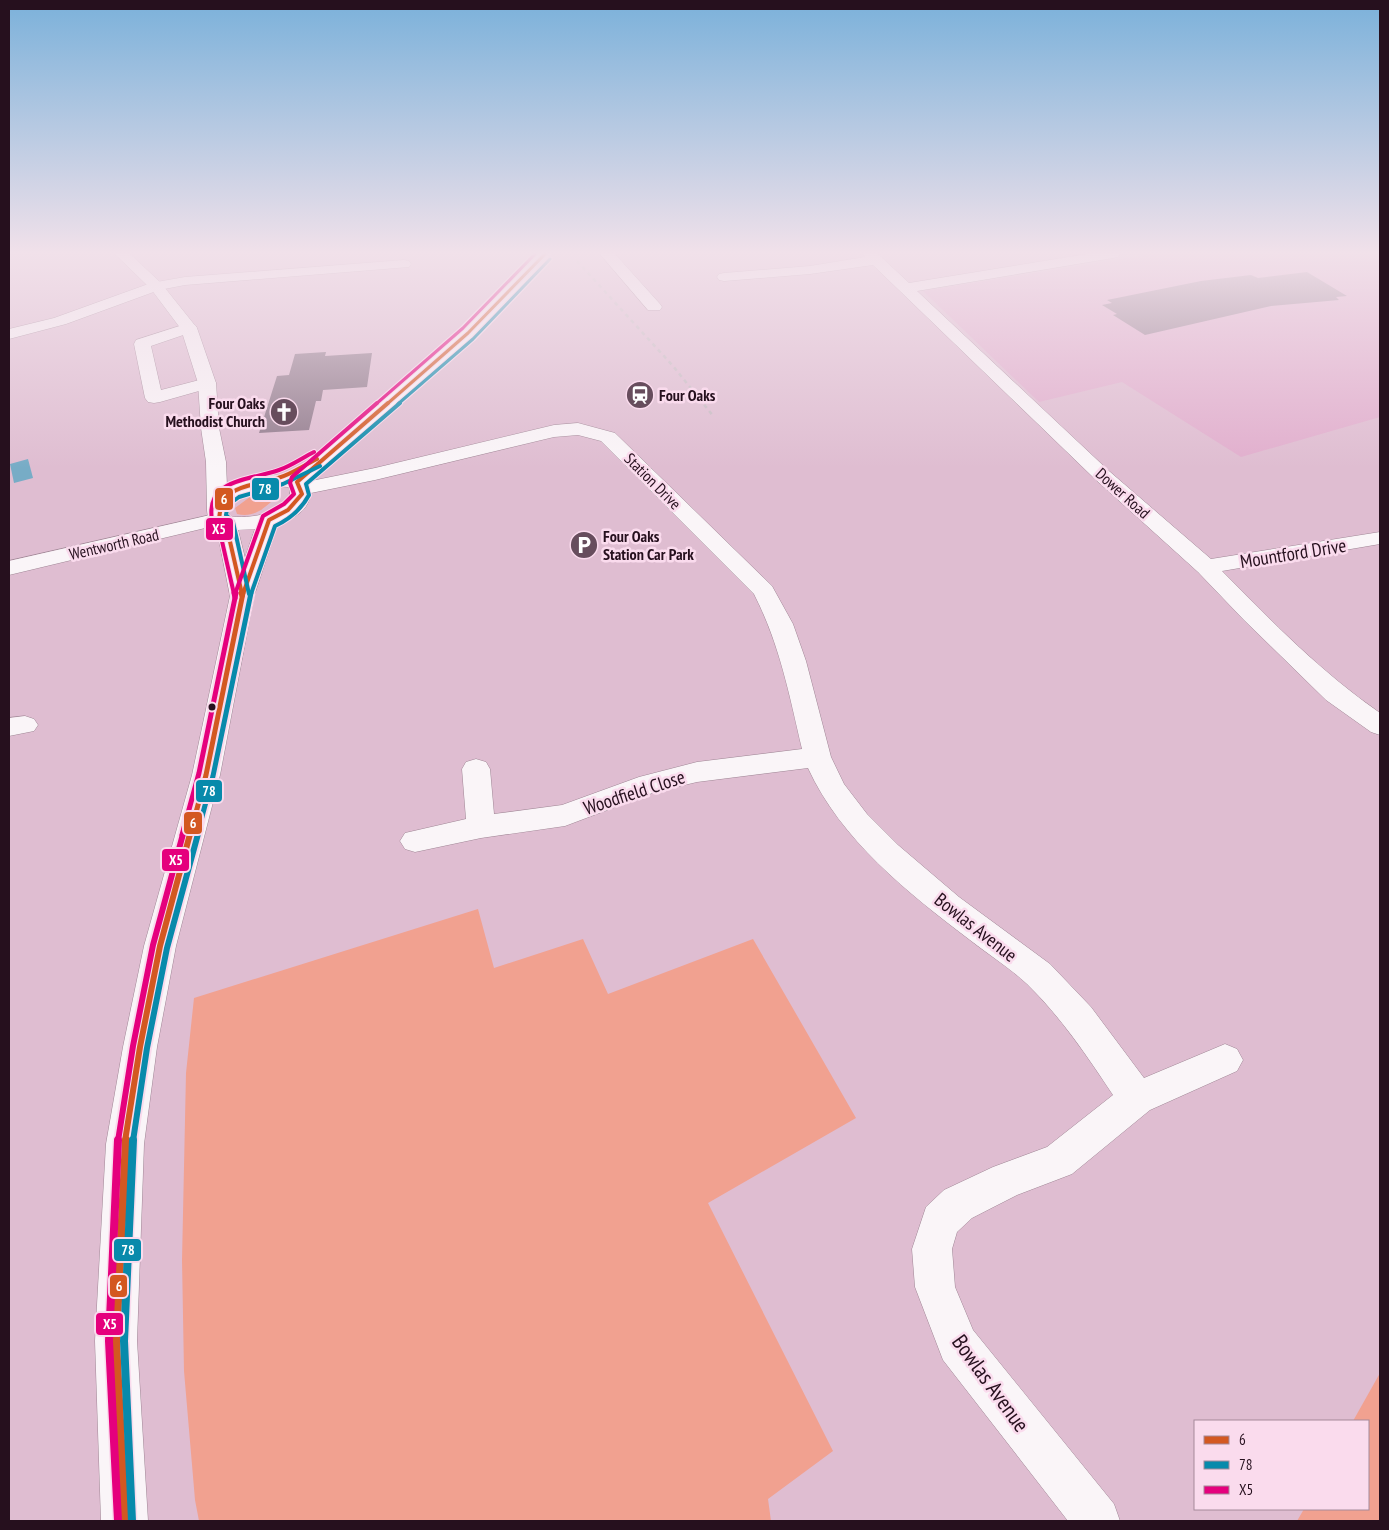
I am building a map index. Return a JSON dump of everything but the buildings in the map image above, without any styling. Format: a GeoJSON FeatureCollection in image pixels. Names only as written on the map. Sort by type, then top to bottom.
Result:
{"type":"FeatureCollection","features":[{"type":"Feature","properties":{"kind":"street"},"geometry":{"type":"LineString","coordinates":[[9,334],[43,325]]}},
{"type":"Feature","properties":{"kind":"street"},"geometry":{"type":"LineString","coordinates":[[187,325],[207,383],[220,518],[242,596]]}},
{"type":"Feature","properties":{"kind":"street"},"geometry":{"type":"LineString","coordinates":[[274,480],[299,491],[330,452],[475,325]]}},
{"type":"Feature","properties":{"kind":"street","name":"Dower Road"},"geometry":{"type":"LineString","coordinates":[[945,325],[1102,475],[1206,567],[1259,622],[1335,694],[1380,726]]}},
{"type":"Feature","properties":{"kind":"street"},"geometry":{"type":"LineString","coordinates":[[189,328],[142,344],[154,398],[207,383]]}},
{"type":"Feature","properties":{"kind":"street","name":"Station Drive"},"geometry":{"type":"LineString","coordinates":[[299,491],[554,431],[578,429],[608,437],[764,591],[781,624],[794,661],[816,757]]}},
{"type":"Feature","properties":{"kind":"street"},"geometry":{"type":"LineString","coordinates":[[220,518],[220,503],[230,493],[254,483],[274,480],[330,452]]}},
{"type":"Feature","properties":{"kind":"street"},"geometry":{"type":"LineString","coordinates":[[216,462],[254,483]]}},
{"type":"Feature","properties":{"kind":"street","name":"Wentworth Road"},"geometry":{"type":"LineString","coordinates":[[9,568],[220,518],[238,525],[268,520],[284,514],[299,491]]}},
{"type":"Feature","properties":{"kind":"street"},"geometry":{"type":"LineString","coordinates":[[125,1521],[116,1341],[125,1144],[140,1047],[158,956],[206,775],[242,596],[268,520]]}},
{"type":"Feature","properties":{"kind":"street","name":"Mountford Drive"},"geometry":{"type":"LineString","coordinates":[[1206,567],[1380,538]]}},
{"type":"Feature","properties":{"kind":"street","name":"Woodfield Close"},"geometry":{"type":"LineString","coordinates":[[415,841],[481,827],[565,816],[648,784],[697,772],[816,757]]}},
{"type":"Feature","properties":{"kind":"street","name":"Bowlas Avenue"},"geometry":{"type":"LineString","coordinates":[[816,757],[832,789],[856,822],[887,853],[948,906],[1038,974],[1079,1018],[1137,1098]]}},
{"type":"Feature","properties":{"kind":"street"},"geometry":{"type":"LineString","coordinates":[[476,769],[481,827]]}},
{"type":"Feature","properties":{"kind":"street","name":"Bowlas Avenue"},"geometry":{"type":"LineString","coordinates":[[1097,1521],[958,1345],[935,1287],[932,1249],[940,1221],[958,1204],[1008,1180],[1059,1161],[1137,1098],[1225,1060]]}},
{"type":"Feature","properties":{"kind":"shaded area"},"geometry":{"type":"Polygon","coordinates":[[[959,325],[1380,325],[1380,417],[1241,457],[1122,382],[1039,402],[959,325]]]}},
{"type":"Feature","properties":{"kind":"shaded area"},"geometry":{"type":"Polygon","coordinates":[[[271,487],[278,489],[279,494],[265,507],[249,515],[237,514],[235,508],[258,491],[271,487]]]}},
{"type":"Feature","properties":{"kind":"shaded area"},"geometry":{"type":"Polygon","coordinates":[[[478,909],[494,968],[583,939],[608,994],[753,939],[856,1118],[708,1203],[833,1451],[768,1499],[771,1521],[199,1521],[195,1500],[184,1371],[182,1260],[186,1073],[194,998],[478,909]]]}},
{"type":"Feature","properties":{"kind":"shaded area"},"geometry":{"type":"Polygon","coordinates":[[[1380,1373],[1380,1521],[1297,1521],[1303,1510],[1369,1510],[1369,1420],[1354,1420],[1380,1373]]]}},
{"type":"Feature","properties":{"kind":"water"},"geometry":{"type":"Polygon","coordinates":[[[28,459],[33,478],[14,483],[10,464],[28,459]]]}},
{"type":"Feature","properties":{"kind":"railway"},"geometry":{"type":"LineString","coordinates":[[636,325],[673,366],[714,417]]}},
{"type":"Feature","properties":{"kind":"transit line","name":"X5"},"geometry":{"type":"LineString","coordinates":[[118,1521],[109,1341],[118,1143],[133,1046],[153,945],[199,773],[235,595],[263,516],[284,504],[294,494],[290,483],[292,477],[466,325]]}},
{"type":"Feature","properties":{"kind":"transit line","name":"6"},"geometry":{"type":"LineString","coordinates":[[125,1521],[116,1341],[125,1144],[140,1047],[160,946],[206,775],[242,596],[269,520],[288,510],[302,494],[297,482],[475,325]]}},
{"type":"Feature","properties":{"kind":"transit line","name":"78"},"geometry":{"type":"LineString","coordinates":[[132,1521],[124,1341],[132,1145],[147,1048],[167,948],[213,776],[249,598],[275,526],[291,517],[303,506],[309,495],[306,484],[473,339],[486,325]]}},
{"type":"Feature","properties":{"kind":"transit line","name":"X5"},"geometry":{"type":"LineString","coordinates":[[235,598],[219,528],[212,520],[212,501],[226,486],[247,478],[279,470],[314,452]]}},
{"type":"Feature","properties":{"kind":"transit line","name":"6"},"geometry":{"type":"LineString","coordinates":[[242,596],[226,524],[219,519],[220,508],[224,499],[239,489],[279,478],[317,459]]}},
{"type":"Feature","properties":{"kind":"transit line","name":"78"},"geometry":{"type":"LineString","coordinates":[[249,594],[233,522],[226,515],[228,505],[239,497],[283,484],[320,466]]}},
{"type":"Feature","properties":{"kind":"place","name":"Four Oaks"},"geometry":{"type":"Point","coordinates":[640,395]}},
{"type":"Feature","properties":{"kind":"place","name":"Four Oaks Methodist Church"},"geometry":{"type":"Point","coordinates":[284,412]}},
{"type":"Feature","properties":{"kind":"place","name":"Four Oaks Station Car Park"},"geometry":{"type":"Point","coordinates":[584,545]}}]}
